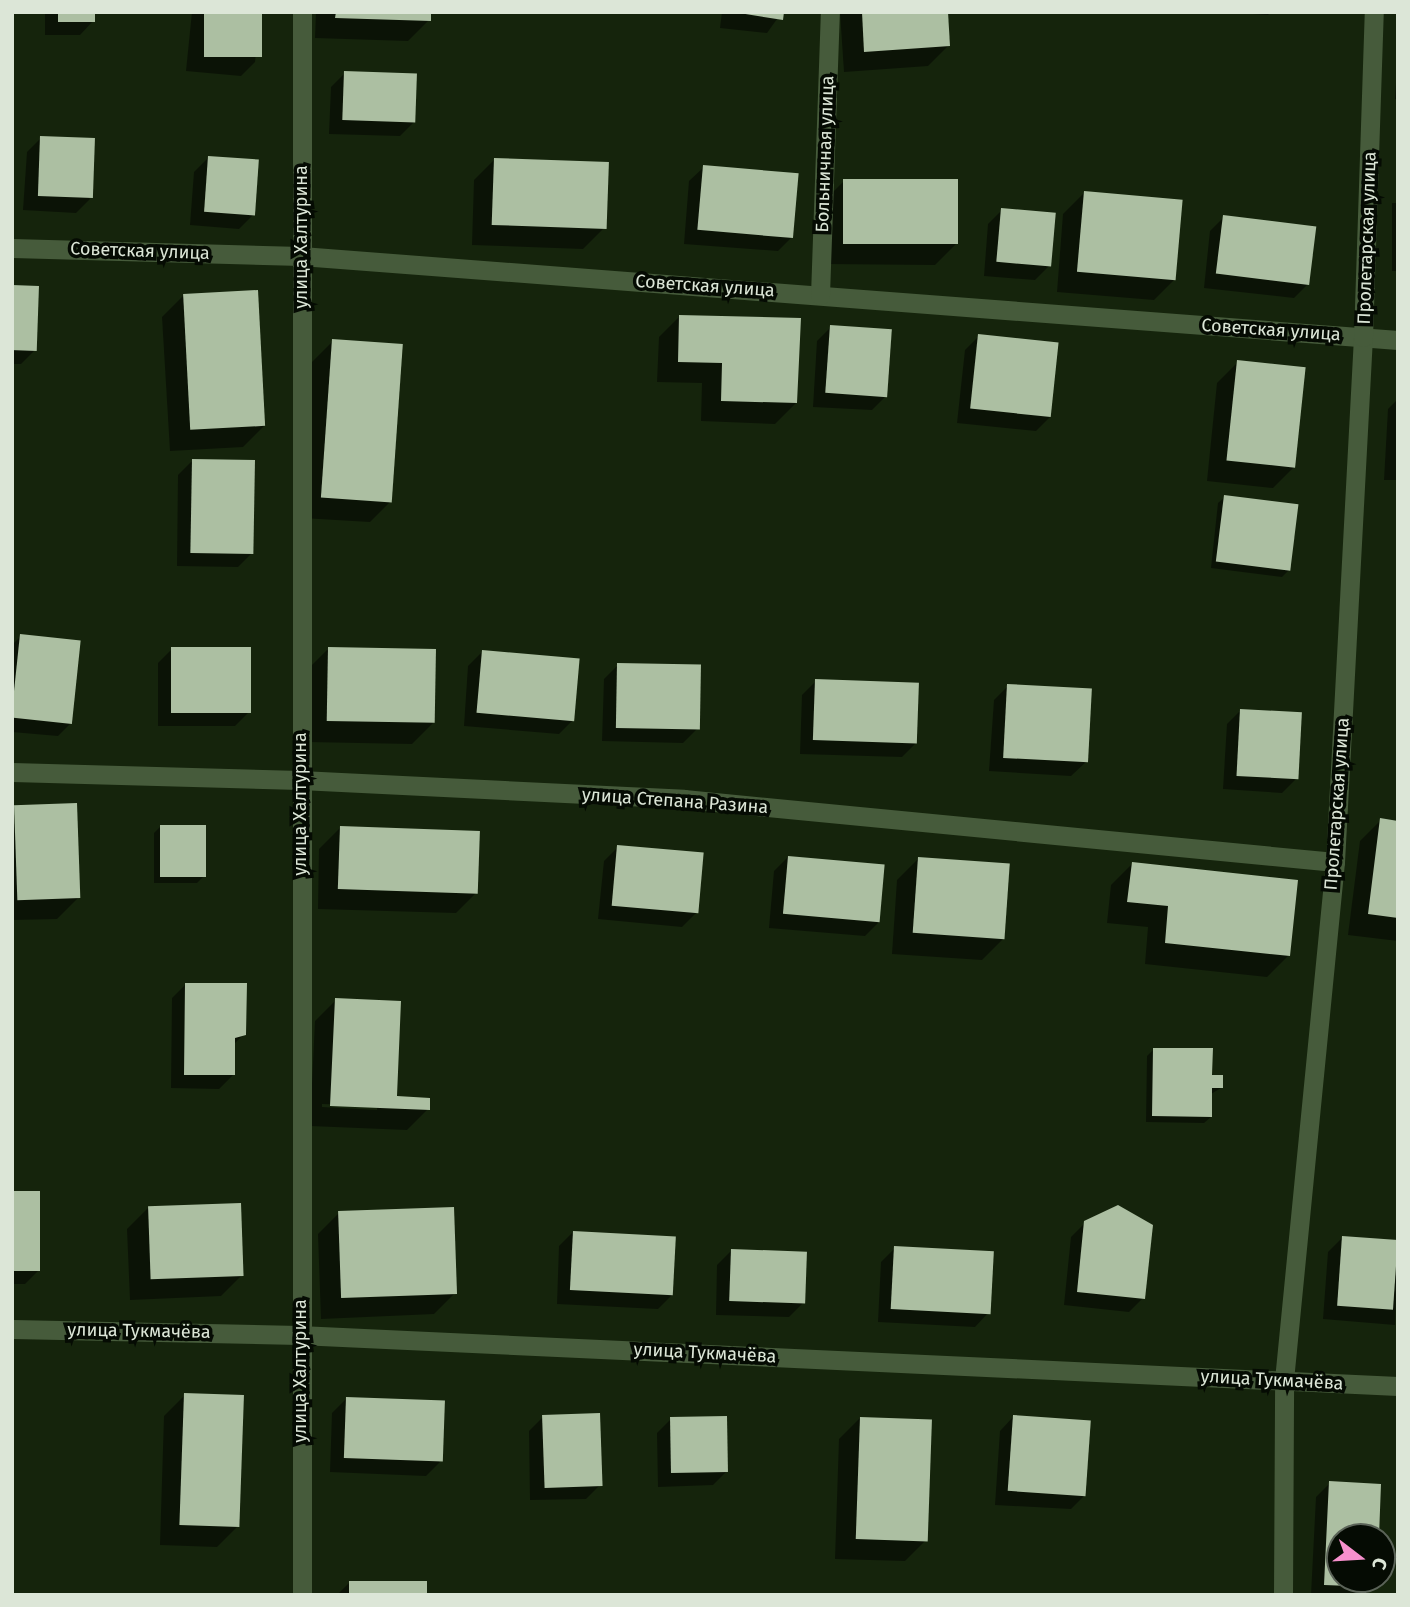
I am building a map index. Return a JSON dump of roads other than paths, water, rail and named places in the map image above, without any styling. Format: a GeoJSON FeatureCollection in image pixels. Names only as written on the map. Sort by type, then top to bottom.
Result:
{"type":"FeatureCollection","features":[{"type":"Feature","properties":{"kind":"street","name":"улица Халтурина"},"geometry":{"type":"LineString","coordinates":[[302,12],[299,1335],[302,1595]]}},
{"type":"Feature","properties":{"kind":"street","name":"Больничная улица"},"geometry":{"type":"LineString","coordinates":[[820,295],[830,12]]}},
{"type":"Feature","properties":{"kind":"street","name":"Пролетарская улица"},"geometry":{"type":"LineString","coordinates":[[1283,1595],[1284,1380],[1335,862],[1363,337],[1374,12]]}},
{"type":"Feature","properties":{"kind":"street","name":"Советская улица"},"geometry":{"type":"LineString","coordinates":[[12,248],[301,256],[1398,340]]}},
{"type":"Feature","properties":{"kind":"street","name":"улица Степана Разина"},"geometry":{"type":"LineString","coordinates":[[12,772],[300,780],[684,799],[1335,862]]}},
{"type":"Feature","properties":{"kind":"street","name":"улица Тукмачёва"},"geometry":{"type":"LineString","coordinates":[[12,1329],[299,1335],[1398,1386]]}}]}
